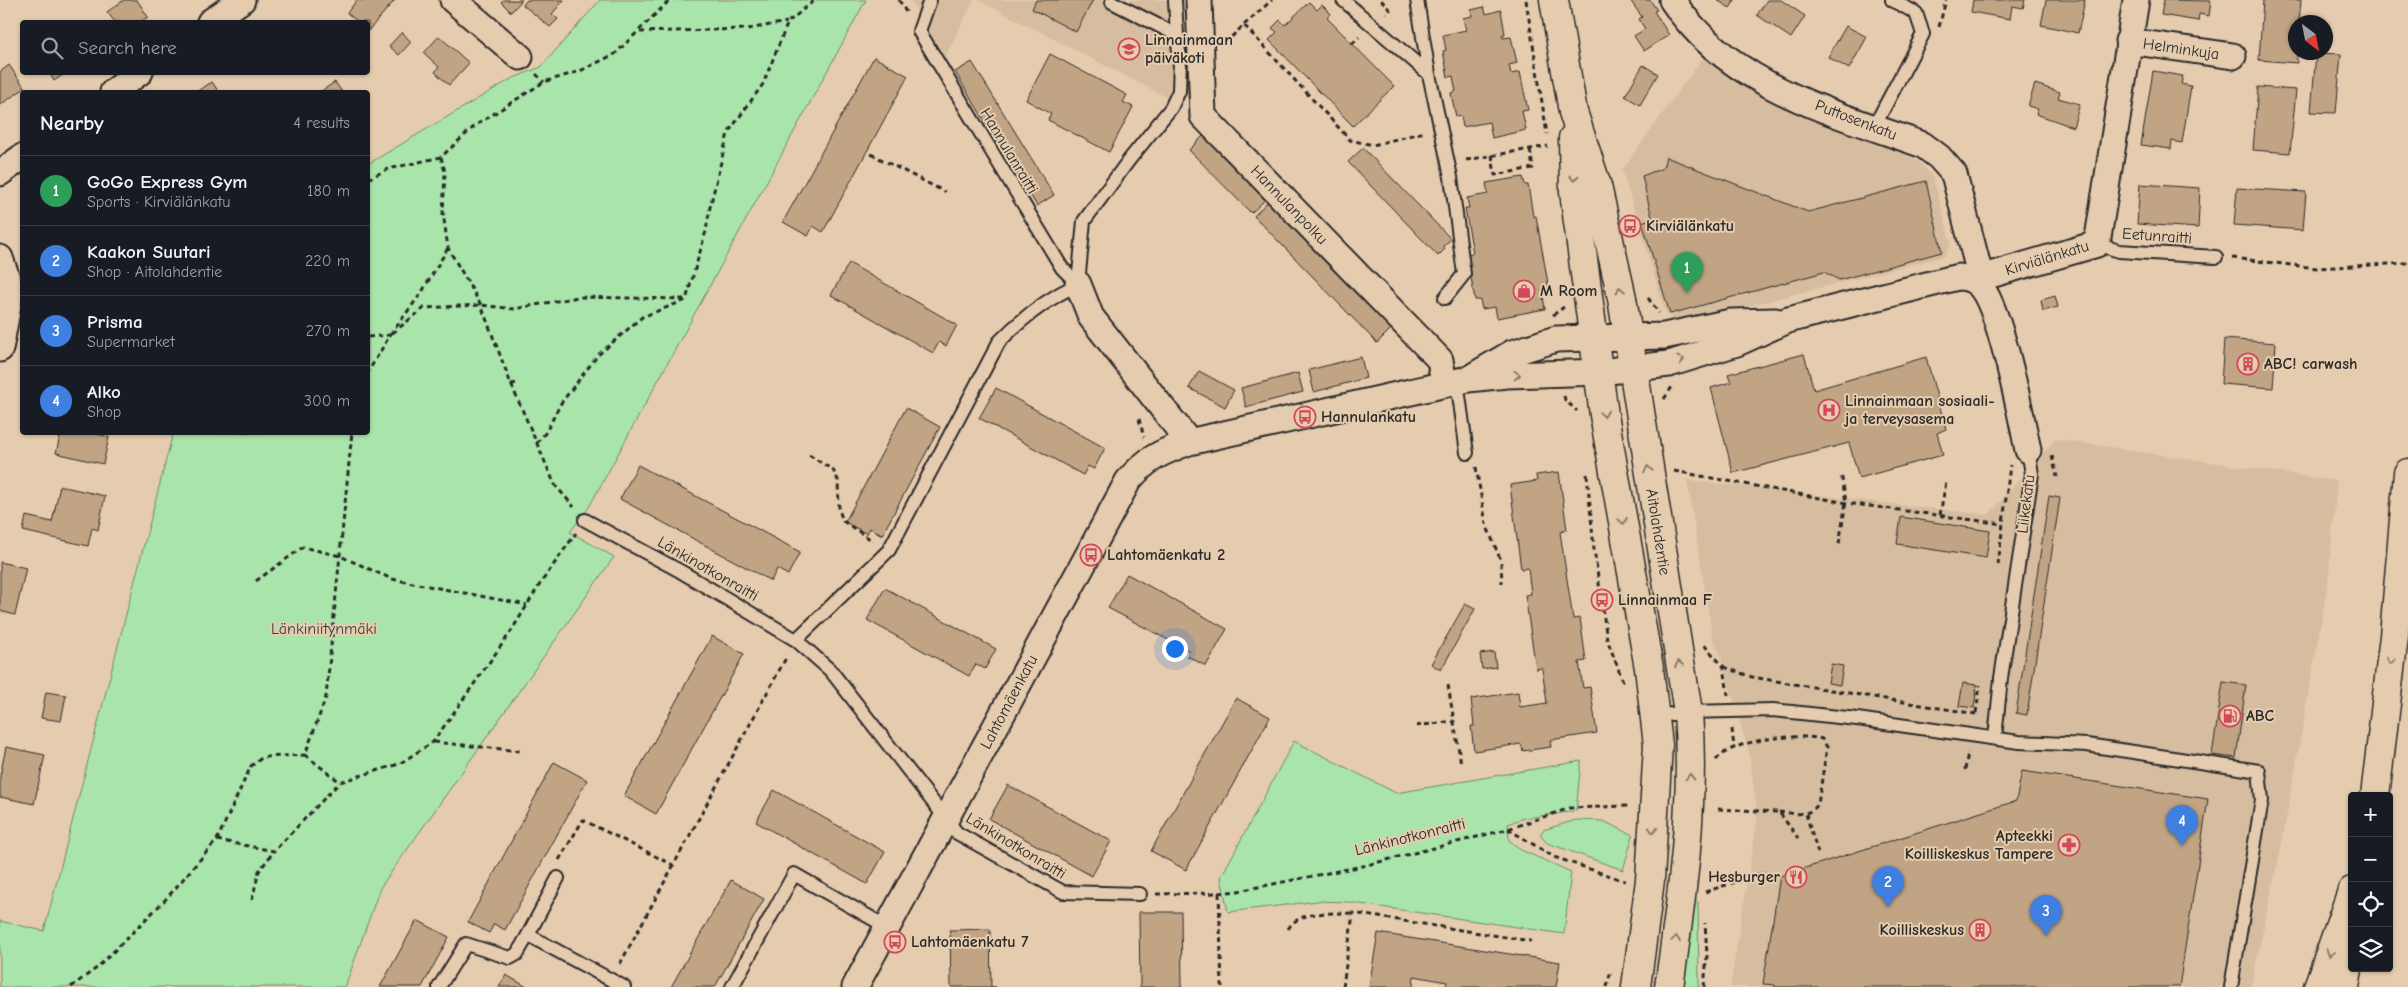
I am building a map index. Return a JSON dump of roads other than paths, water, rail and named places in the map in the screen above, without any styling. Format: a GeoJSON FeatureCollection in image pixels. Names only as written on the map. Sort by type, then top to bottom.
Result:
{"type":"FeatureCollection","features":[{"type":"Feature","properties":{"kind":"main road","name":"Aitolahdentie"},"geometry":{"type":"LineString","coordinates":[[1554,0],[1573,112],[1597,186],[1629,338],[1688,712],[1690,742],[1689,813],[1683,886],[1669,987]]}},
{"type":"Feature","properties":{"kind":"main road","name":"Aitolahdentie"},"geometry":{"type":"LineString","coordinates":[[1573,112],[1574,192],[1600,372],[1604,415],[1656,716],[1658,745],[1650,880],[1636,987]]}},
{"type":"Feature","properties":{"kind":"main road"},"geometry":{"type":"LineString","coordinates":[[2375,792],[2394,636],[2408,473]]}},
{"type":"Feature","properties":{"kind":"main road"},"geometry":{"type":"LineString","coordinates":[[2318,987],[2348,902]]}},
{"type":"Feature","properties":{"kind":"main road"},"geometry":{"type":"LineString","coordinates":[[2344,987],[2348,966]]}},
{"type":"Feature","properties":{"kind":"street"},"geometry":{"type":"LineString","coordinates":[[213,20],[242,0]]}},
{"type":"Feature","properties":{"kind":"street"},"geometry":{"type":"LineString","coordinates":[[453,0],[520,57]]}},
{"type":"Feature","properties":{"kind":"street","name":"Hannulanpolku"},"geometry":{"type":"LineString","coordinates":[[1199,0],[1203,116],[1440,360],[1456,381]]}},
{"type":"Feature","properties":{"kind":"street","name":"Puttosenkatu"},"geometry":{"type":"LineString","coordinates":[[1672,0],[1683,16],[1723,56],[1751,76],[1782,92],[1923,145],[1939,157],[1954,174],[1978,267],[1973,280]]}},
{"type":"Feature","properties":{"kind":"street","name":"Kirviälänkatu"},"geometry":{"type":"LineString","coordinates":[[1600,372],[1669,364],[1737,343],[1788,320],[1948,278],[1966,277],[1973,280],[2097,244],[2136,0]]}},
{"type":"Feature","properties":{"kind":"street","name":"Helminkuja"},"geometry":{"type":"LineString","coordinates":[[2128,42],[2233,56]]}},
{"type":"Feature","properties":{"kind":"street"},"geometry":{"type":"LineString","coordinates":[[116,90],[136,75]]}},
{"type":"Feature","properties":{"kind":"street"},"geometry":{"type":"LineString","coordinates":[[0,173],[20,158]]}},
{"type":"Feature","properties":{"kind":"street"},"geometry":{"type":"LineString","coordinates":[[0,258],[12,290],[0,349]]}},
{"type":"Feature","properties":{"kind":"street","name":"Liikekatu"},"geometry":{"type":"LineString","coordinates":[[1973,280],[1979,285],[1993,308],[2028,450]]}},
{"type":"Feature","properties":{"kind":"street"},"geometry":{"type":"LineString","coordinates":[[1078,284],[1091,317],[1189,442],[1456,381],[1507,375],[1600,372]]}},
{"type":"Feature","properties":{"kind":"street","name":"Kirviälänkatu"},"geometry":{"type":"LineString","coordinates":[[1594,338],[1664,336],[1730,322],[1788,320]]}},
{"type":"Feature","properties":{"kind":"street"},"geometry":{"type":"LineString","coordinates":[[1456,381],[1512,353],[1556,339],[1594,338]]}},
{"type":"Feature","properties":{"kind":"street","name":"Lahtomäenkatu"},"geometry":{"type":"LineString","coordinates":[[855,987],[1128,481],[1140,467],[1156,454],[1189,442]]}},
{"type":"Feature","properties":{"kind":"lane","name":"Hannulanraitti"},"geometry":{"type":"LineString","coordinates":[[930,0],[919,31],[1062,268],[1078,284]]}},
{"type":"Feature","properties":{"kind":"lane"},"geometry":{"type":"LineString","coordinates":[[796,640],[888,551],[999,342],[1020,320],[1049,298],[1078,284],[1084,221],[1129,160],[1171,108],[1180,91],[1180,60],[1175,0]]}},
{"type":"Feature","properties":{"kind":"lane"},"geometry":{"type":"LineString","coordinates":[[1343,0],[1429,74]]}},
{"type":"Feature","properties":{"kind":"lane"},"geometry":{"type":"LineString","coordinates":[[1417,0],[1429,74],[1447,163],[1464,274],[1445,298]]}},
{"type":"Feature","properties":{"kind":"lane"},"geometry":{"type":"LineString","coordinates":[[1874,127],[1923,34],[1916,13],[1892,0]]}},
{"type":"Feature","properties":{"kind":"lane"},"geometry":{"type":"LineString","coordinates":[[1112,2],[1177,35]]}},
{"type":"Feature","properties":{"kind":"lane","name":"Eetunraitti"},"geometry":{"type":"LineString","coordinates":[[2097,244],[2119,251],[2216,257]]}},
{"type":"Feature","properties":{"kind":"lane"},"geometry":{"type":"LineString","coordinates":[[1456,381],[1471,457]]}},
{"type":"Feature","properties":{"kind":"lane","name":"Liikekatu"},"geometry":{"type":"LineString","coordinates":[[1995,738],[2001,678],[2032,474],[2028,450]]}},
{"type":"Feature","properties":{"kind":"lane","name":"Länkinotkonraitti"},"geometry":{"type":"LineString","coordinates":[[585,520],[680,571],[796,640],[831,671],[957,833],[1063,892],[1140,894]]}},
{"type":"Feature","properties":{"kind":"lane"},"geometry":{"type":"LineString","coordinates":[[1656,716],[1688,712],[1773,710],[2019,742],[2087,744],[2259,771],[2262,800],[2231,987]]}},
{"type":"Feature","properties":{"kind":"lane"},"geometry":{"type":"LineString","coordinates":[[732,987],[794,874],[886,927]]}},
{"type":"Feature","properties":{"kind":"lane"},"geometry":{"type":"LineString","coordinates":[[439,987],[466,944],[510,958],[517,954],[558,878]]}},
{"type":"Feature","properties":{"kind":"lane"},"geometry":{"type":"LineString","coordinates":[[528,935],[624,987]]}},
{"type":"Feature","properties":{"kind":"place","name":"Linnainmaan päiväkoti"},"geometry":{"type":"Point","coordinates":[1129,49]}},
{"type":"Feature","properties":{"kind":"place","name":"Kirviälänkatu"},"geometry":{"type":"Point","coordinates":[1630,226]}},
{"type":"Feature","properties":{"kind":"place","name":"M Room"},"geometry":{"type":"Point","coordinates":[1524,291]}},
{"type":"Feature","properties":{"kind":"place","name":"GoGo Express Gym"},"geometry":{"type":"Point","coordinates":[1687,293]}},
{"type":"Feature","properties":{"kind":"place","name":"ABC! carwash"},"geometry":{"type":"Point","coordinates":[2248,364]}},
{"type":"Feature","properties":{"kind":"place","name":"Linnainmaan sosiaali- ja terveysasema"},"geometry":{"type":"Point","coordinates":[1829,410]}},
{"type":"Feature","properties":{"kind":"place","name":"Hannulankatu"},"geometry":{"type":"Point","coordinates":[1305,417]}},
{"type":"Feature","properties":{"kind":"place","name":"Lahtomäenkatu 2"},"geometry":{"type":"Point","coordinates":[1091,555]}},
{"type":"Feature","properties":{"kind":"place","name":"Linnainmaa F"},"geometry":{"type":"Point","coordinates":[1602,600]}},
{"type":"Feature","properties":{"kind":"place","name":"ABC"},"geometry":{"type":"Point","coordinates":[2230,716]}},
{"type":"Feature","properties":{"kind":"place","name":"Apteekki Koilliskeskus Tampere"},"geometry":{"type":"Point","coordinates":[2069,845]}},
{"type":"Feature","properties":{"kind":"place","name":"Alko"},"geometry":{"type":"Point","coordinates":[2182,846]}},
{"type":"Feature","properties":{"kind":"place","name":"Hesburger"},"geometry":{"type":"Point","coordinates":[1796,877]}},
{"type":"Feature","properties":{"kind":"place","name":"Kaakon Suutari"},"geometry":{"type":"Point","coordinates":[1888,907]}},
{"type":"Feature","properties":{"kind":"place","name":"Koilliskeskus"},"geometry":{"type":"Point","coordinates":[1980,930]}},
{"type":"Feature","properties":{"kind":"place","name":"Prisma"},"geometry":{"type":"Point","coordinates":[2046,936]}},
{"type":"Feature","properties":{"kind":"place","name":"Lahtomäenkatu 7"},"geometry":{"type":"Point","coordinates":[895,942]}},
{"type":"Feature","properties":{"kind":"park label","name":"Länkiniitynmäki"},"geometry":{"type":"Point","coordinates":[324,629]}}]}
